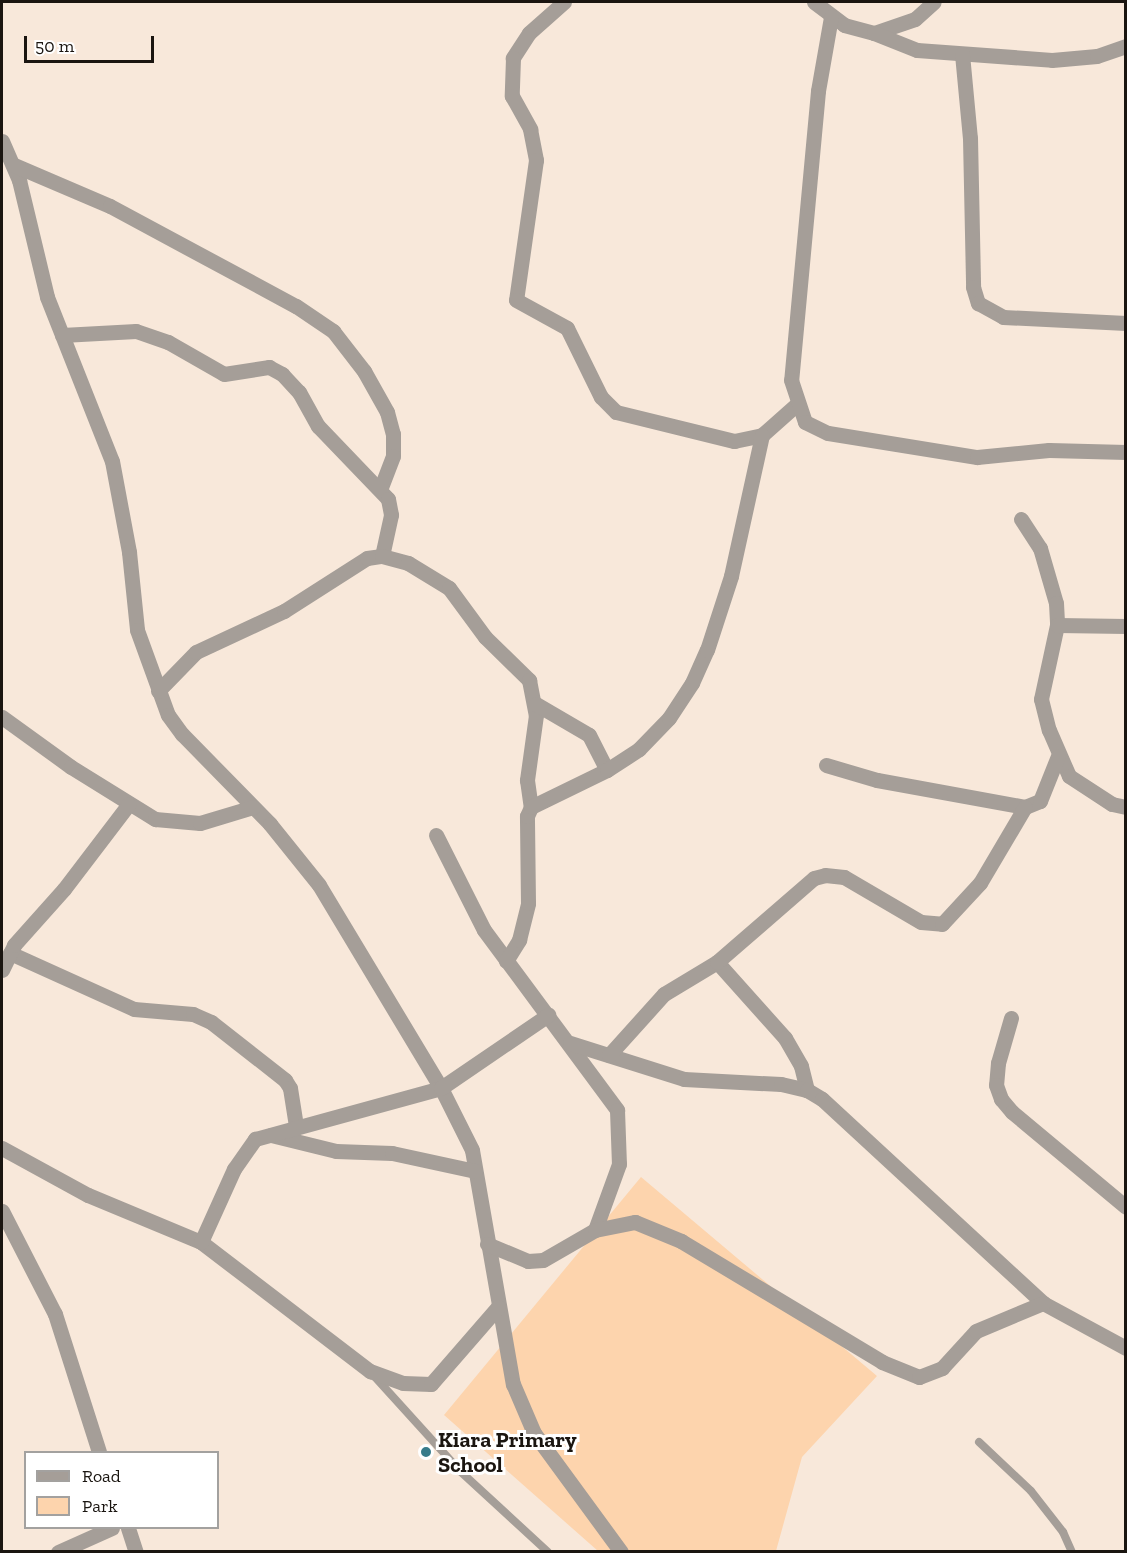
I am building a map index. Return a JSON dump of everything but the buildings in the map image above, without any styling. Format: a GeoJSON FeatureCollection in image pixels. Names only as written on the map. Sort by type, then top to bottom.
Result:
{"type":"FeatureCollection","features":[{"type":"Feature","properties":{"kind":"street"},"geometry":{"type":"LineString","coordinates":[[564,2],[529,33],[513,58],[512,96],[530,129],[536,160],[516,300],[567,328],[601,397],[616,412],[734,441],[762,435],[796,405]]}},
{"type":"Feature","properties":{"kind":"street"},"geometry":{"type":"LineString","coordinates":[[817,2],[831,17],[844,25],[874,33],[917,50],[1052,60],[1097,56],[1125,46]]}},
{"type":"Feature","properties":{"kind":"street"},"geometry":{"type":"LineString","coordinates":[[874,33],[915,19],[934,2]]}},
{"type":"Feature","properties":{"kind":"street"},"geometry":{"type":"LineString","coordinates":[[831,17],[818,91],[791,380],[796,405],[805,422],[828,433],[977,457],[1049,450],[1125,452]]}},
{"type":"Feature","properties":{"kind":"street"},"geometry":{"type":"LineString","coordinates":[[963,54],[970,138],[973,287],[978,303],[1003,317],[1125,323]]}},
{"type":"Feature","properties":{"kind":"street"},"geometry":{"type":"LineString","coordinates":[[2,141],[14,165],[47,297],[112,461],[129,552],[137,630],[158,691],[182,734],[253,807],[319,885],[441,1088],[472,1150],[513,1384],[534,1433],[621,1551]]}},
{"type":"Feature","properties":{"kind":"street"},"geometry":{"type":"LineString","coordinates":[[14,165],[110,206],[296,306],[333,331],[359,364],[387,412],[393,434],[393,456],[381,488]]}},
{"type":"Feature","properties":{"kind":"street"},"geometry":{"type":"LineString","coordinates":[[62,334],[136,331],[168,342],[224,374],[269,368],[282,374],[299,392],[318,426],[381,488],[391,515],[382,556]]}},
{"type":"Feature","properties":{"kind":"street"},"geometry":{"type":"LineString","coordinates":[[531,807],[607,770],[639,749],[669,718],[708,650],[731,576],[762,435]]}},
{"type":"Feature","properties":{"kind":"street"},"geometry":{"type":"LineString","coordinates":[[1021,519],[1040,548],[1050,574],[1057,625],[1041,699],[1058,756],[1069,776],[1112,804],[1125,807]]}},
{"type":"Feature","properties":{"kind":"street"},"geometry":{"type":"LineString","coordinates":[[158,691],[196,652],[284,611],[367,558],[382,556],[408,563],[449,588],[485,637],[529,680],[536,704],[527,780],[531,807],[527,816],[528,903],[519,940],[506,961]]}},
{"type":"Feature","properties":{"kind":"street"},"geometry":{"type":"LineString","coordinates":[[1057,625],[1125,626]]}},
{"type":"Feature","properties":{"kind":"street"},"geometry":{"type":"LineString","coordinates":[[536,704],[589,735],[607,770]]}},
{"type":"Feature","properties":{"kind":"street"},"geometry":{"type":"LineString","coordinates":[[2,717],[128,805],[155,819],[179,823],[200,822],[253,807]]}},
{"type":"Feature","properties":{"kind":"street"},"geometry":{"type":"LineString","coordinates":[[826,765],[877,780],[1025,807],[1040,801],[1058,756]]}},
{"type":"Feature","properties":{"kind":"street"},"geometry":{"type":"LineString","coordinates":[[2,970],[12,949],[64,889],[128,805]]}},
{"type":"Feature","properties":{"kind":"street"},"geometry":{"type":"LineString","coordinates":[[609,1055],[664,994],[717,962],[814,878],[825,875],[844,877],[871,890],[921,922],[942,924],[980,883],[1025,807]]}},
{"type":"Feature","properties":{"kind":"street"},"geometry":{"type":"LineString","coordinates":[[436,835],[484,930],[570,1044],[618,1116],[619,1164],[595,1230]]}},
{"type":"Feature","properties":{"kind":"street"},"geometry":{"type":"LineString","coordinates":[[2,934],[12,949],[134,1009],[193,1014],[211,1022],[285,1080],[290,1088],[296,1127]]}},
{"type":"Feature","properties":{"kind":"street"},"geometry":{"type":"LineString","coordinates":[[717,962],[785,1038],[801,1066],[807,1090]]}},
{"type":"Feature","properties":{"kind":"street"},"geometry":{"type":"LineString","coordinates":[[201,1242],[244,1150],[255,1139],[441,1088],[548,1015]]}},
{"type":"Feature","properties":{"kind":"street"},"geometry":{"type":"LineString","coordinates":[[1011,1018],[998,1063],[996,1085],[1001,1099],[1012,1112],[1125,1207]]}},
{"type":"Feature","properties":{"kind":"street"},"geometry":{"type":"LineString","coordinates":[[570,1044],[684,1079],[781,1084],[807,1090],[822,1100],[1043,1303],[1125,1348]]}},
{"type":"Feature","properties":{"kind":"street"},"geometry":{"type":"LineString","coordinates":[[271,1135],[336,1151],[392,1153],[475,1171]]}},
{"type":"Feature","properties":{"kind":"street"},"geometry":{"type":"LineString","coordinates":[[2,1148],[88,1195],[201,1242],[370,1371],[403,1383],[431,1384],[498,1307]]}},
{"type":"Feature","properties":{"kind":"street"},"geometry":{"type":"LineString","coordinates":[[2,1211],[55,1314],[99,1451]]}},
{"type":"Feature","properties":{"kind":"street"},"geometry":{"type":"LineString","coordinates":[[487,1244],[528,1261],[543,1260],[595,1230],[635,1222],[650,1227],[782,1299],[882,1362],[919,1377],[942,1368],[976,1331],[1043,1303]]}},
{"type":"Feature","properties":{"kind":"street"},"geometry":{"type":"LineString","coordinates":[[58,1551],[108,1529]]}},
{"type":"Feature","properties":{"kind":"street"},"geometry":{"type":"LineString","coordinates":[[129,1529],[136,1551]]}},
{"type":"Feature","properties":{"kind":"lane"},"geometry":{"type":"LineString","coordinates":[[370,1371],[461,1472],[548,1551]]}},
{"type":"Feature","properties":{"kind":"lane"},"geometry":{"type":"LineString","coordinates":[[979,1442],[1031,1491],[1063,1532],[1072,1551]]}},
{"type":"Feature","properties":{"kind":"green space"},"geometry":{"type":"Polygon","coordinates":[[[641,1177],[877,1376],[802,1457],[776,1551],[598,1551],[444,1415],[641,1177]]]}},
{"type":"Feature","properties":{"kind":"place","name":"Kiara Primary School"},"geometry":{"type":"Point","coordinates":[426,1452]}}]}
